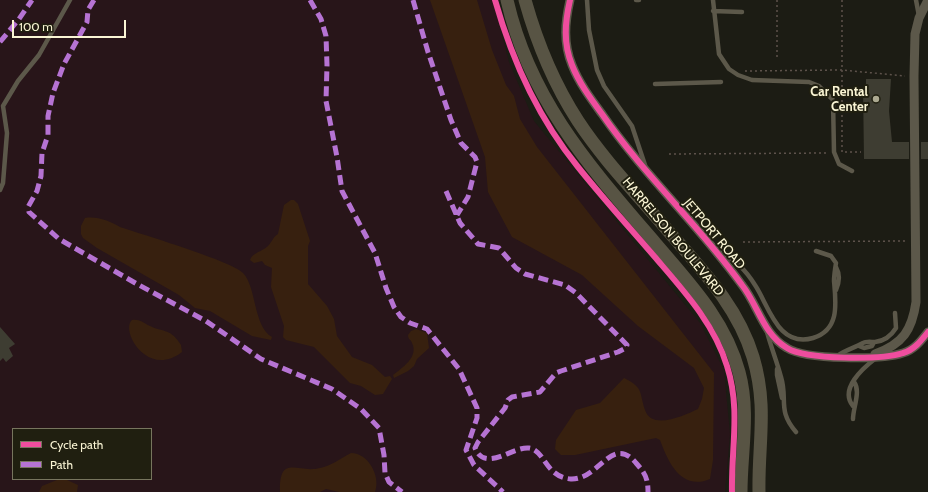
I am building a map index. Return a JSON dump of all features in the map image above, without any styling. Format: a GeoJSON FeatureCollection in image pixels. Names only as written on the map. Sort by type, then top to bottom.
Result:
{"type":"FeatureCollection","features":[{"type":"Feature","properties":{"kind":"main road","name":"HARRELSON BOULEVARD"},"geometry":{"type":"LineString","coordinates":[[507,0],[526,61],[552,112],[579,152],[702,298],[726,337],[739,373],[744,395],[745,416],[741,492]]}},
{"type":"Feature","properties":{"kind":"main road","name":"HARRELSON BOULEVARD"},"geometry":{"type":"LineString","coordinates":[[525,0],[542,52],[561,92],[578,121],[600,151],[712,282],[730,307],[744,332],[756,371],[763,409],[759,492]]}},
{"type":"Feature","properties":{"kind":"street","name":"JETPORT ROAD"},"geometry":{"type":"LineString","coordinates":[[570,0],[565,32],[566,45],[572,66],[585,90],[615,133],[743,286],[764,325],[776,339],[795,352],[816,357],[878,356],[904,353],[915,347],[928,332]]}},
{"type":"Feature","properties":{"kind":"street","name":"JETPORT ROAD"},"geometry":{"type":"LineString","coordinates":[[868,356],[885,350],[898,343],[911,325],[916,302],[915,34],[919,18],[928,0]]}},
{"type":"Feature","properties":{"kind":"lane"},"geometry":{"type":"LineString","coordinates":[[0,190],[3,183],[7,133],[3,106],[18,81],[39,55],[70,0]]}},
{"type":"Feature","properties":{"kind":"lane"},"geometry":{"type":"LineString","coordinates":[[587,0],[589,30],[597,70],[604,86],[632,126],[647,172]]}},
{"type":"Feature","properties":{"kind":"lane"},"geometry":{"type":"LineString","coordinates":[[713,0],[719,54],[730,69],[738,75],[752,80],[809,82],[819,86],[833,100],[834,153],[839,164],[852,170]]}},
{"type":"Feature","properties":{"kind":"lane"},"geometry":{"type":"LineString","coordinates":[[916,0],[919,18]]}},
{"type":"Feature","properties":{"kind":"lane"},"geometry":{"type":"LineString","coordinates":[[714,11],[742,12]]}},
{"type":"Feature","properties":{"kind":"lane"},"geometry":{"type":"LineString","coordinates":[[655,84],[721,82]]}},
{"type":"Feature","properties":{"kind":"lane"},"geometry":{"type":"LineString","coordinates":[[711,247],[736,261],[755,285],[779,328],[786,334],[796,338],[812,338],[827,330],[835,317],[836,290],[834,284],[836,263],[831,256],[816,251]]}},
{"type":"Feature","properties":{"kind":"lane"},"geometry":{"type":"LineString","coordinates":[[836,357],[845,350],[859,346],[863,343],[874,342],[890,337],[896,328],[895,313]]}},
{"type":"Feature","properties":{"kind":"lane"},"geometry":{"type":"LineString","coordinates":[[764,325],[783,388],[782,399],[788,423],[796,432]]}},
{"type":"Feature","properties":{"kind":"lane"},"geometry":{"type":"LineString","coordinates":[[853,419],[853,406],[856,403],[855,377],[878,356]]}},
{"type":"Feature","properties":{"kind":"path"},"geometry":{"type":"LineString","coordinates":[[777,0],[777,58]]}},
{"type":"Feature","properties":{"kind":"path"},"geometry":{"type":"LineString","coordinates":[[842,0],[842,152],[861,152]]}},
{"type":"Feature","properties":{"kind":"path"},"geometry":{"type":"LineString","coordinates":[[745,71],[842,70],[908,76]]}},
{"type":"Feature","properties":{"kind":"path"},"geometry":{"type":"LineString","coordinates":[[669,154],[834,153]]}},
{"type":"Feature","properties":{"kind":"path"},"geometry":{"type":"LineString","coordinates":[[743,242],[907,241]]}},
{"type":"Feature","properties":{"kind":"shaded area"},"geometry":{"type":"Polygon","coordinates":[[[0,0],[493,0],[509,62],[534,121],[700,323],[724,370],[730,434],[725,492],[0,492],[0,0]]]}},
{"type":"Feature","properties":{"kind":"shaded area"},"geometry":{"type":"Polygon","coordinates":[[[430,0],[477,0],[492,50],[506,85],[514,96],[520,119],[537,147],[714,373],[713,460],[710,479],[700,482],[691,481],[684,478],[672,465],[660,440],[656,438],[575,455],[561,455],[555,449],[556,440],[576,410],[600,403],[624,378],[638,388],[645,410],[654,420],[669,420],[698,409],[704,388],[694,368],[638,326],[582,275],[512,237],[488,192],[485,157],[430,0]]]}},
{"type":"Feature","properties":{"kind":"shaded area"},"geometry":{"type":"Polygon","coordinates":[[[291,200],[294,200],[298,204],[310,241],[308,246],[308,284],[327,306],[334,319],[337,336],[352,357],[372,365],[385,377],[390,376],[392,379],[383,394],[375,395],[361,386],[350,383],[314,347],[286,340],[283,337],[284,326],[271,287],[272,268],[265,265],[262,261],[254,263],[250,260],[253,255],[266,248],[278,234],[284,205],[291,200]]]}},
{"type":"Feature","properties":{"kind":"shaded area"},"geometry":{"type":"Polygon","coordinates":[[[85,218],[103,220],[206,255],[236,268],[243,273],[251,288],[261,324],[266,332],[272,337],[271,340],[252,336],[210,311],[195,308],[179,295],[97,248],[83,238],[81,234],[81,226],[85,218]]]}},
{"type":"Feature","properties":{"kind":"shaded area"},"geometry":{"type":"Polygon","coordinates":[[[132,320],[139,321],[170,333],[181,345],[182,352],[169,359],[158,360],[148,356],[139,350],[133,342],[129,325],[132,320]]]}},
{"type":"Feature","properties":{"kind":"shaded area"},"geometry":{"type":"Polygon","coordinates":[[[416,329],[427,333],[429,348],[417,359],[414,366],[408,371],[394,378],[393,375],[408,362],[413,353],[414,348],[412,342],[408,338],[408,335],[411,331],[416,329]]]}},
{"type":"Feature","properties":{"kind":"shaded area"},"geometry":{"type":"Polygon","coordinates":[[[351,453],[363,457],[372,466],[376,479],[375,492],[339,492],[326,489],[320,492],[280,492],[281,480],[286,469],[320,468],[332,464],[351,453]]]}},
{"type":"Feature","properties":{"kind":"shaded area"},"geometry":{"type":"Polygon","coordinates":[[[57,480],[67,480],[78,485],[77,492],[39,492],[42,486],[57,480]]]}},
{"type":"Feature","properties":{"kind":"building","name":"Car Rental Center"},"geometry":{"type":"Polygon","coordinates":[[[866,79],[891,79],[889,111],[892,142],[909,142],[909,159],[864,159],[863,87],[866,87],[866,79]]]}},
{"type":"Feature","properties":{"kind":"building"},"geometry":{"type":"Polygon","coordinates":[[[921,142],[928,142],[928,159],[921,159],[921,142]]]}},
{"type":"Feature","properties":{"kind":"building"},"geometry":{"type":"Polygon","coordinates":[[[0,327],[15,344],[9,348],[13,356],[6,362],[3,358],[0,361],[0,327]]]}},
{"type":"Feature","properties":{"kind":"marked path"},"geometry":{"type":"LineString","coordinates":[[0,42],[32,0]]}},
{"type":"Feature","properties":{"kind":"marked path"},"geometry":{"type":"LineString","coordinates":[[94,0],[88,10],[87,22],[64,64],[53,93],[48,116],[48,135],[42,153],[41,176],[37,191],[28,207],[29,212],[59,239],[137,284],[206,321],[261,359],[332,389],[361,409],[379,428],[384,455],[385,473],[389,482],[402,492]]}},
{"type":"Feature","properties":{"kind":"marked path"},"geometry":{"type":"LineString","coordinates":[[310,0],[321,19],[326,36],[326,101],[342,191],[375,253],[386,288],[394,307],[401,317],[410,323],[427,329],[459,369],[477,408],[477,418],[466,450],[474,465],[503,492]]}},
{"type":"Feature","properties":{"kind":"marked path"},"geometry":{"type":"LineString","coordinates":[[413,0],[428,52],[451,120],[461,143],[475,157],[477,162],[468,197],[457,215]]}},
{"type":"Feature","properties":{"kind":"marked path"},"geometry":{"type":"LineString","coordinates":[[446,191],[460,223],[478,244],[499,248],[516,268],[525,274],[565,285],[576,293],[627,345],[626,348],[618,352],[556,373],[540,392],[512,397],[508,400],[505,408],[475,448],[480,455],[485,458],[500,457],[522,448],[529,448],[539,453],[556,474],[571,479],[590,473],[605,460],[620,453],[627,455],[642,470],[647,479],[648,492]]}},
{"type":"Feature","properties":{"kind":"cycle path"},"geometry":{"type":"LineString","coordinates":[[495,0],[518,66],[528,88],[551,129],[587,178],[686,294],[706,321],[714,335],[727,366],[734,398],[732,492]]}},
{"type":"Feature","properties":{"kind":"cycle path"},"geometry":{"type":"LineString","coordinates":[[570,0],[566,24],[567,49],[572,65],[582,84],[618,136],[708,242],[748,293],[766,327],[779,342],[787,348],[810,355],[844,358],[879,357],[903,353],[911,350],[928,332]]}},
{"type":"Feature","properties":{"kind":"place","name":"Car Rental Center"},"geometry":{"type":"Point","coordinates":[876,99]}}]}
